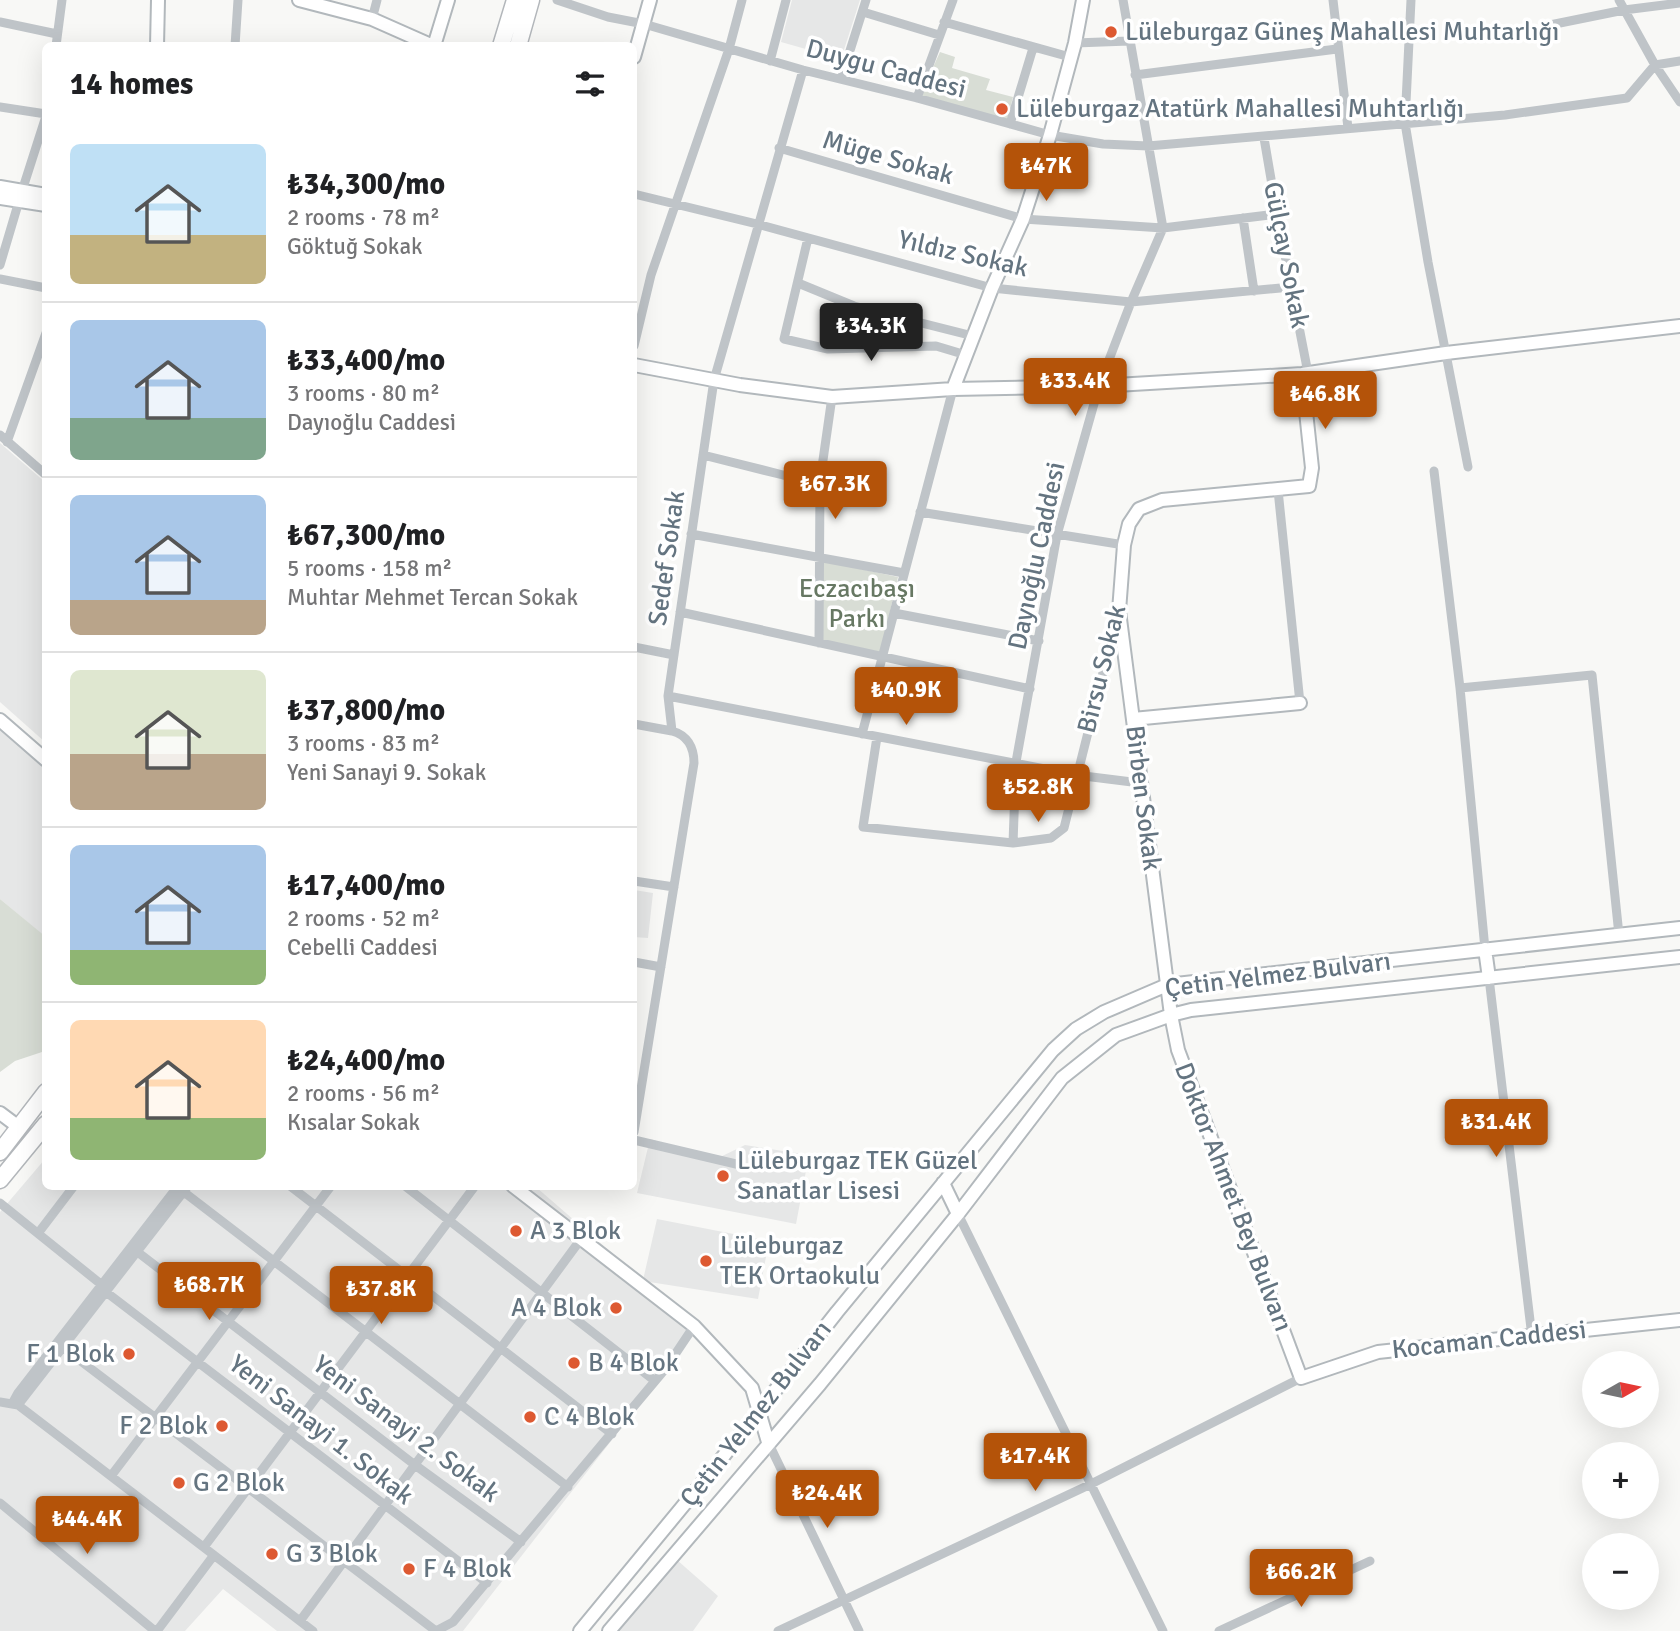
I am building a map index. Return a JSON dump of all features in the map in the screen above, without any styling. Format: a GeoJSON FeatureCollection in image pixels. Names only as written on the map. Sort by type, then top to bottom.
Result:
{"type":"FeatureCollection","features":[{"type":"Feature","properties":{"kind":"highway"},"geometry":{"type":"LineString","coordinates":[[502,42],[515,0]]}},
{"type":"Feature","properties":{"kind":"highway"},"geometry":{"type":"LineString","coordinates":[[519,42],[531,0]]}},
{"type":"Feature","properties":{"kind":"highway"},"geometry":{"type":"LineString","coordinates":[[0,1153],[42,1098]]}},
{"type":"Feature","properties":{"kind":"highway"},"geometry":{"type":"LineString","coordinates":[[0,1180],[42,1129]]}},
{"type":"Feature","properties":{"kind":"street"},"geometry":{"type":"LineString","coordinates":[[56,42],[62,0]]}},
{"type":"Feature","properties":{"kind":"street"},"geometry":{"type":"LineString","coordinates":[[157,42],[158,0]]}},
{"type":"Feature","properties":{"kind":"street"},"geometry":{"type":"LineString","coordinates":[[235,42],[238,0]]}},
{"type":"Feature","properties":{"kind":"street"},"geometry":{"type":"LineString","coordinates":[[301,0],[372,19],[424,42]]}},
{"type":"Feature","properties":{"kind":"street"},"geometry":{"type":"LineString","coordinates":[[372,19],[377,0]]}},
{"type":"Feature","properties":{"kind":"street"},"geometry":{"type":"LineString","coordinates":[[434,42],[448,0]]}},
{"type":"Feature","properties":{"kind":"street","name":"Duygu Caddesi"},"geometry":{"type":"LineString","coordinates":[[557,0],[608,17],[643,24],[803,70],[1050,135],[1103,144],[1147,146],[1265,138],[1505,115],[1627,98],[1655,65]]}},
{"type":"Feature","properties":{"kind":"street"},"geometry":{"type":"LineString","coordinates":[[637,46],[650,0]]}},
{"type":"Feature","properties":{"kind":"street"},"geometry":{"type":"LineString","coordinates":[[637,333],[651,275],[729,49],[742,0]]}},
{"type":"Feature","properties":{"kind":"street"},"geometry":{"type":"LineString","coordinates":[[771,61],[786,0]]}},
{"type":"Feature","properties":{"kind":"street"},"geometry":{"type":"LineString","coordinates":[[841,79],[866,0]]}},
{"type":"Feature","properties":{"kind":"street"},"geometry":{"type":"LineString","coordinates":[[917,98],[953,0]]}},
{"type":"Feature","properties":{"kind":"street"},"geometry":{"type":"LineString","coordinates":[[862,734],[953,389],[992,288],[1023,219],[1050,135],[1083,0]]}},
{"type":"Feature","properties":{"kind":"street"},"geometry":{"type":"LineString","coordinates":[[1123,0],[1163,228]]}},
{"type":"Feature","properties":{"kind":"street"},"geometry":{"type":"LineString","coordinates":[[1333,0],[1348,128]]}},
{"type":"Feature","properties":{"kind":"street"},"geometry":{"type":"LineString","coordinates":[[1411,0],[1405,123],[1468,467]]}},
{"type":"Feature","properties":{"kind":"street"},"geometry":{"type":"LineString","coordinates":[[1619,0],[1655,65],[1680,102]]}},
{"type":"Feature","properties":{"kind":"street"},"geometry":{"type":"LineString","coordinates":[[1545,26],[1624,10],[1680,3]]}},
{"type":"Feature","properties":{"kind":"street"},"geometry":{"type":"LineString","coordinates":[[863,12],[939,35]]}},
{"type":"Feature","properties":{"kind":"street"},"geometry":{"type":"LineString","coordinates":[[0,22],[57,34]]}},
{"type":"Feature","properties":{"kind":"street"},"geometry":{"type":"LineString","coordinates":[[944,22],[1070,57]]}},
{"type":"Feature","properties":{"kind":"street"},"geometry":{"type":"LineString","coordinates":[[1074,43],[1129,41]]}},
{"type":"Feature","properties":{"kind":"street"},"geometry":{"type":"LineString","coordinates":[[1010,124],[1033,48]]}},
{"type":"Feature","properties":{"kind":"street"},"geometry":{"type":"LineString","coordinates":[[1135,75],[1337,49]]}},
{"type":"Feature","properties":{"kind":"street"},"geometry":{"type":"LineString","coordinates":[[1655,65],[1680,61]]}},
{"type":"Feature","properties":{"kind":"street","name":"Sedef Sokak"},"geometry":{"type":"LineString","coordinates":[[672,731],[668,696],[714,380],[803,70]]}},
{"type":"Feature","properties":{"kind":"street"},"geometry":{"type":"LineString","coordinates":[[0,107],[42,114]]}},
{"type":"Feature","properties":{"kind":"street"},"geometry":{"type":"LineString","coordinates":[[0,265],[42,127]]}},
{"type":"Feature","properties":{"kind":"street","name":"Gülçay Sokak"},"geometry":{"type":"LineString","coordinates":[[1265,138],[1305,373],[1312,468],[1309,486],[1278,490]]}},
{"type":"Feature","properties":{"kind":"street","name":"Müge Sokak"},"geometry":{"type":"LineString","coordinates":[[779,148],[1023,219],[1163,228],[1277,214]]}},
{"type":"Feature","properties":{"kind":"street"},"geometry":{"type":"LineString","coordinates":[[0,187],[42,204]]}},
{"type":"Feature","properties":{"kind":"street"},"geometry":{"type":"LineString","coordinates":[[0,198],[42,195]]}},
{"type":"Feature","properties":{"kind":"street","name":"Yıldız Sokak"},"geometry":{"type":"LineString","coordinates":[[637,195],[757,224],[992,288],[1131,302],[1291,287]]}},
{"type":"Feature","properties":{"kind":"street"},"geometry":{"type":"LineString","coordinates":[[1243,218],[1254,291]]}},
{"type":"Feature","properties":{"kind":"street","name":"Dayıoğlu Caddesi"},"geometry":{"type":"LineString","coordinates":[[1013,843],[1016,762],[1057,535],[1099,386],[1163,228]]}},
{"type":"Feature","properties":{"kind":"street"},"geometry":{"type":"LineString","coordinates":[[808,238],[784,339],[828,349],[936,346],[966,355]]}},
{"type":"Feature","properties":{"kind":"street"},"geometry":{"type":"LineString","coordinates":[[0,279],[42,287]]}},
{"type":"Feature","properties":{"kind":"street"},"geometry":{"type":"LineString","coordinates":[[798,283],[854,306],[973,336]]}},
{"type":"Feature","properties":{"kind":"street"},"geometry":{"type":"LineString","coordinates":[[637,366],[832,397],[953,389],[1099,386],[1305,373],[1446,353],[1680,326]]}},
{"type":"Feature","properties":{"kind":"street"},"geometry":{"type":"LineString","coordinates":[[42,343],[4,438],[42,471]]}},
{"type":"Feature","properties":{"kind":"street"},"geometry":{"type":"LineString","coordinates":[[819,642],[820,481],[832,397]]}},
{"type":"Feature","properties":{"kind":"street"},"geometry":{"type":"LineString","coordinates":[[703,455],[783,475],[820,481]]}},
{"type":"Feature","properties":{"kind":"street"},"geometry":{"type":"LineString","coordinates":[[1434,471],[1460,688],[1485,949],[1532,1337]]}},
{"type":"Feature","properties":{"kind":"street"},"geometry":{"type":"LineString","coordinates":[[1133,719],[1300,703],[1278,490]]}},
{"type":"Feature","properties":{"kind":"street","name":"Birsu Sokak"},"geometry":{"type":"LineString","coordinates":[[877,737],[863,827],[1013,843],[1051,838],[1064,828],[1119,611],[1124,545],[1129,524],[1139,509],[1162,500],[1278,490]]}},
{"type":"Feature","properties":{"kind":"street"},"geometry":{"type":"LineString","coordinates":[[920,512],[1124,545]]}},
{"type":"Feature","properties":{"kind":"street"},"geometry":{"type":"LineString","coordinates":[[691,534],[904,573]]}},
{"type":"Feature","properties":{"kind":"street","name":"Birben Sokak"},"geometry":{"type":"LineString","coordinates":[[1119,611],[1171,1015]]}},
{"type":"Feature","properties":{"kind":"street"},"geometry":{"type":"LineString","coordinates":[[680,612],[1030,689]]}},
{"type":"Feature","properties":{"kind":"street"},"geometry":{"type":"LineString","coordinates":[[894,612],[1039,641]]}},
{"type":"Feature","properties":{"kind":"street"},"geometry":{"type":"LineString","coordinates":[[637,648],[674,655]]}},
{"type":"Feature","properties":{"kind":"street"},"geometry":{"type":"LineString","coordinates":[[1460,688],[1592,675],[1619,934]]}},
{"type":"Feature","properties":{"kind":"street"},"geometry":{"type":"LineString","coordinates":[[668,696],[1076,775],[1140,783]]}},
{"type":"Feature","properties":{"kind":"street"},"geometry":{"type":"LineString","coordinates":[[0,720],[42,757]]}},
{"type":"Feature","properties":{"kind":"street"},"geometry":{"type":"LineString","coordinates":[[637,725],[682,735],[690,743],[694,763],[637,1113]]}},
{"type":"Feature","properties":{"kind":"street"},"geometry":{"type":"LineString","coordinates":[[637,881],[674,887]]}},
{"type":"Feature","properties":{"kind":"street","name":"Çetin Yelmez Bulvarı"},"geometry":{"type":"LineString","coordinates":[[580,1631],[1053,1050],[1076,1030],[1104,1012],[1167,985],[1680,928]]}},
{"type":"Feature","properties":{"kind":"street","name":"Çetin Yelmez Bulvarı"},"geometry":{"type":"LineString","coordinates":[[609,1631],[820,1384],[958,1214],[1062,1079],[1116,1035],[1171,1015],[1241,1003],[1680,957]]}},
{"type":"Feature","properties":{"kind":"street"},"geometry":{"type":"LineString","coordinates":[[637,963],[660,967]]}},
{"type":"Feature","properties":{"kind":"street","name":"Doktor Ahmet Bey Bulvarı"},"geometry":{"type":"LineString","coordinates":[[1171,1015],[1178,1050],[1301,1378]]}},
{"type":"Feature","properties":{"kind":"street"},"geometry":{"type":"LineString","coordinates":[[0,1114],[20,1128]]}},
{"type":"Feature","properties":{"kind":"street"},"geometry":{"type":"LineString","coordinates":[[637,1141],[736,1164]]}},
{"type":"Feature","properties":{"kind":"street"},"geometry":{"type":"LineString","coordinates":[[943,1183],[1163,1631]]}},
{"type":"Feature","properties":{"kind":"street"},"geometry":{"type":"LineString","coordinates":[[38,1232],[71,1190]]}},
{"type":"Feature","properties":{"kind":"street"},"geometry":{"type":"LineString","coordinates":[[15,1404],[178,1190]]}},
{"type":"Feature","properties":{"kind":"street"},"geometry":{"type":"LineString","coordinates":[[184,1190],[568,1487]]}},
{"type":"Feature","properties":{"kind":"street"},"geometry":{"type":"LineString","coordinates":[[295,1190],[611,1434]]}},
{"type":"Feature","properties":{"kind":"street"},"geometry":{"type":"LineString","coordinates":[[111,1476],[328,1190]]}},
{"type":"Feature","properties":{"kind":"street"},"geometry":{"type":"LineString","coordinates":[[410,1190],[655,1381]]}},
{"type":"Feature","properties":{"kind":"street"},"geometry":{"type":"LineString","coordinates":[[204,1547],[472,1190]]}},
{"type":"Feature","properties":{"kind":"street"},"geometry":{"type":"LineString","coordinates":[[518,1190],[694,1326],[752,1388],[768,1442],[859,1631]]}},
{"type":"Feature","properties":{"kind":"street","name":"Yeni Sanayi 1. Sokak"},"geometry":{"type":"LineString","coordinates":[[0,1203],[104,1289],[487,1583]]}},
{"type":"Feature","properties":{"kind":"street"},"geometry":{"type":"LineString","coordinates":[[300,1621],[581,1239]]}},
{"type":"Feature","properties":{"kind":"street","name":"Yeni Sanayi 2. Sokak"},"geometry":{"type":"LineString","coordinates":[[134,1250],[415,1465],[521,1542]]}},
{"type":"Feature","properties":{"kind":"street","name":"Kocaman Caddesi"},"geometry":{"type":"LineString","coordinates":[[1301,1378],[1378,1352],[1680,1320]]}},
{"type":"Feature","properties":{"kind":"street"},"geometry":{"type":"LineString","coordinates":[[60,1346],[436,1631],[453,1622],[487,1583],[655,1381],[694,1326]]}},
{"type":"Feature","properties":{"kind":"street"},"geometry":{"type":"LineString","coordinates":[[778,1631],[1090,1485],[1301,1378]]}},
{"type":"Feature","properties":{"kind":"street"},"geometry":{"type":"LineString","coordinates":[[0,1402],[15,1404],[313,1631]]}},
{"type":"Feature","properties":{"kind":"street"},"geometry":{"type":"LineString","coordinates":[[0,1503],[156,1631],[214,1555]]}},
{"type":"Feature","properties":{"kind":"street"},"geometry":{"type":"LineString","coordinates":[[1219,1631],[1370,1561]]}},
{"type":"Feature","properties":{"kind":"shaded area"},"geometry":{"type":"Polygon","coordinates":[[[792,0],[860,0],[841,59],[781,42],[792,0]]]}},
{"type":"Feature","properties":{"kind":"shaded area"},"geometry":{"type":"Polygon","coordinates":[[[0,443],[42,479],[42,739],[0,702],[0,443]]]}},
{"type":"Feature","properties":{"kind":"shaded area"},"geometry":{"type":"Polygon","coordinates":[[[0,726],[42,764],[42,934],[0,899],[0,726]]]}},
{"type":"Feature","properties":{"kind":"shaded area"},"geometry":{"type":"Polygon","coordinates":[[[637,890],[653,893],[648,938],[637,937],[637,890]]]}},
{"type":"Feature","properties":{"kind":"shaded area","name":"Lüleburgaz TEK Güzel Sanatlar Lisesi"},"geometry":{"type":"Polygon","coordinates":[[[650,1139],[716,1159],[745,1145],[809,1155],[796,1224],[637,1193],[650,1139]]]}},
{"type":"Feature","properties":{"kind":"shaded area"},"geometry":{"type":"Polygon","coordinates":[[[42,1163],[42,1190],[539,1190],[643,1280],[657,1219],[769,1241],[758,1299],[643,1281],[700,1327],[463,1631],[277,1631],[223,1589],[185,1631],[0,1631],[0,1212],[42,1163]]]}},
{"type":"Feature","properties":{"kind":"shaded area"},"geometry":{"type":"Polygon","coordinates":[[[677,1560],[718,1596],[693,1631],[616,1631],[677,1560]]]}},
{"type":"Feature","properties":{"kind":"green space"},"geometry":{"type":"Polygon","coordinates":[[[940,52],[955,57],[952,68],[990,79],[986,90],[1013,97],[1007,120],[920,96],[940,52]]]}},
{"type":"Feature","properties":{"kind":"green space","name":"Eczacıbaşı Parkı"},"geometry":{"type":"Polygon","coordinates":[[[823,561],[898,577],[880,654],[823,640],[823,561]]]}},
{"type":"Feature","properties":{"kind":"green space"},"geometry":{"type":"Polygon","coordinates":[[[0,899],[42,934],[42,1052],[15,1061],[0,1072],[0,899]]]}},
{"type":"Feature","properties":{"kind":"place","name":"Lüleburgaz Güneş Mahallesi Muhtarlığı"},"geometry":{"type":"Point","coordinates":[1111,32]}},
{"type":"Feature","properties":{"kind":"place","name":"Lüleburgaz Atatürk Mahallesi Muhtarlığı"},"geometry":{"type":"Point","coordinates":[1002,109]}},
{"type":"Feature","properties":{"kind":"place","name":"Lüleburgaz TEK Güzel Sanatlar Lisesi"},"geometry":{"type":"Point","coordinates":[723,1176]}},
{"type":"Feature","properties":{"kind":"place","name":"A 3 Blok"},"geometry":{"type":"Point","coordinates":[516,1231]}},
{"type":"Feature","properties":{"kind":"place","name":"Lüleburgaz TEK Ortaokulu"},"geometry":{"type":"Point","coordinates":[706,1261]}},
{"type":"Feature","properties":{"kind":"place","name":"A 4 Blok"},"geometry":{"type":"Point","coordinates":[616,1308]}},
{"type":"Feature","properties":{"kind":"place","name":"F 1 Blok"},"geometry":{"type":"Point","coordinates":[129,1354]}},
{"type":"Feature","properties":{"kind":"place","name":"B 4 Blok"},"geometry":{"type":"Point","coordinates":[574,1363]}},
{"type":"Feature","properties":{"kind":"place","name":"C 4 Blok"},"geometry":{"type":"Point","coordinates":[530,1417]}},
{"type":"Feature","properties":{"kind":"place","name":"F 2 Blok"},"geometry":{"type":"Point","coordinates":[222,1426]}},
{"type":"Feature","properties":{"kind":"place","name":"G 2 Blok"},"geometry":{"type":"Point","coordinates":[179,1483]}},
{"type":"Feature","properties":{"kind":"place","name":"G 3 Blok"},"geometry":{"type":"Point","coordinates":[272,1554]}},
{"type":"Feature","properties":{"kind":"place","name":"F 4 Blok"},"geometry":{"type":"Point","coordinates":[409,1569]}}]}
